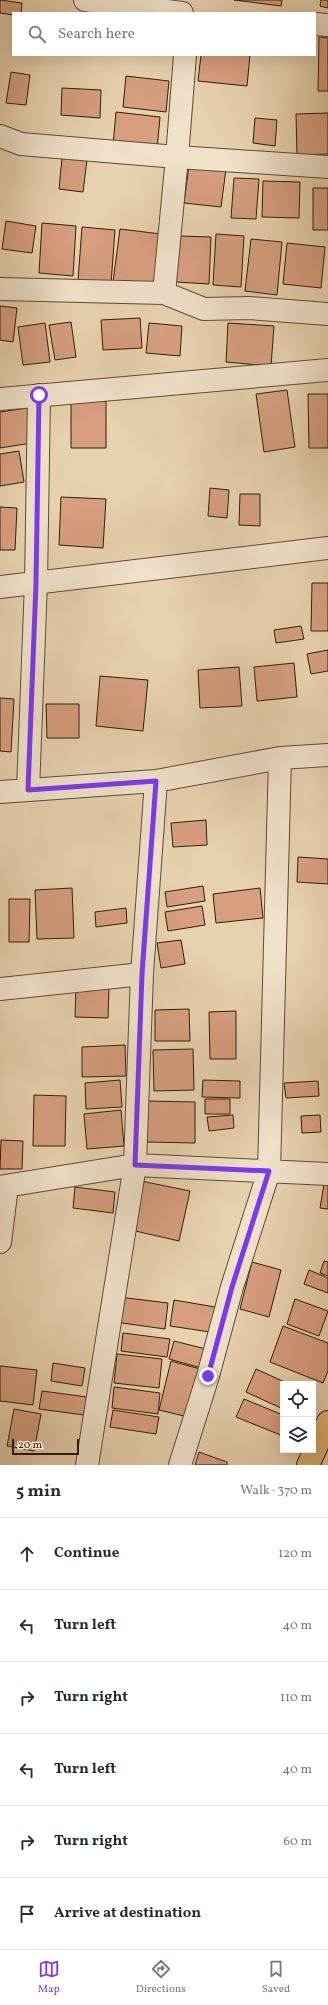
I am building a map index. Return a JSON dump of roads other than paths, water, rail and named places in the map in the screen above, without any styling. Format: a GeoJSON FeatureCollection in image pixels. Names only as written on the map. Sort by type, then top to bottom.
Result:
{"type":"FeatureCollection","features":[{"type":"Feature","properties":{"kind":"main road"},"geometry":{"type":"LineString","coordinates":[[308,1465],[328,1422]]}},
{"type":"Feature","properties":{"kind":"street"},"geometry":{"type":"LineString","coordinates":[[85,0],[175,12]]}},
{"type":"Feature","properties":{"kind":"street"},"geometry":{"type":"LineString","coordinates":[[188,12],[189,0]]}},
{"type":"Feature","properties":{"kind":"street"},"geometry":{"type":"LineString","coordinates":[[316,24],[328,25]]}},
{"type":"Feature","properties":{"kind":"street"},"geometry":{"type":"LineString","coordinates":[[164,293],[185,56]]}},
{"type":"Feature","properties":{"kind":"street"},"geometry":{"type":"LineString","coordinates":[[0,136],[20,144],[177,158],[328,167]]}},
{"type":"Feature","properties":{"kind":"street"},"geometry":{"type":"LineString","coordinates":[[0,289],[164,293],[204,309],[249,308],[328,314]]}},
{"type":"Feature","properties":{"kind":"street"},"geometry":{"type":"LineString","coordinates":[[0,399],[328,370]]}},
{"type":"Feature","properties":{"kind":"street"},"geometry":{"type":"LineString","coordinates":[[28,790],[36,583],[39,395]]}},
{"type":"Feature","properties":{"kind":"street"},"geometry":{"type":"LineString","coordinates":[[0,587],[328,548]]}},
{"type":"Feature","properties":{"kind":"street"},"geometry":{"type":"LineString","coordinates":[[0,792],[156,781],[280,758],[328,755]]}},
{"type":"Feature","properties":{"kind":"street"},"geometry":{"type":"LineString","coordinates":[[180,1465],[208,1376],[232,1287],[269,1171],[280,758]]}},
{"type":"Feature","properties":{"kind":"street"},"geometry":{"type":"LineString","coordinates":[[87,1465],[135,1165],[142,974],[156,781]]}},
{"type":"Feature","properties":{"kind":"street"},"geometry":{"type":"LineString","coordinates":[[0,989],[142,974]]}},
{"type":"Feature","properties":{"kind":"street"},"geometry":{"type":"LineString","coordinates":[[0,1242],[4,1186],[135,1165],[328,1174]]}}]}
